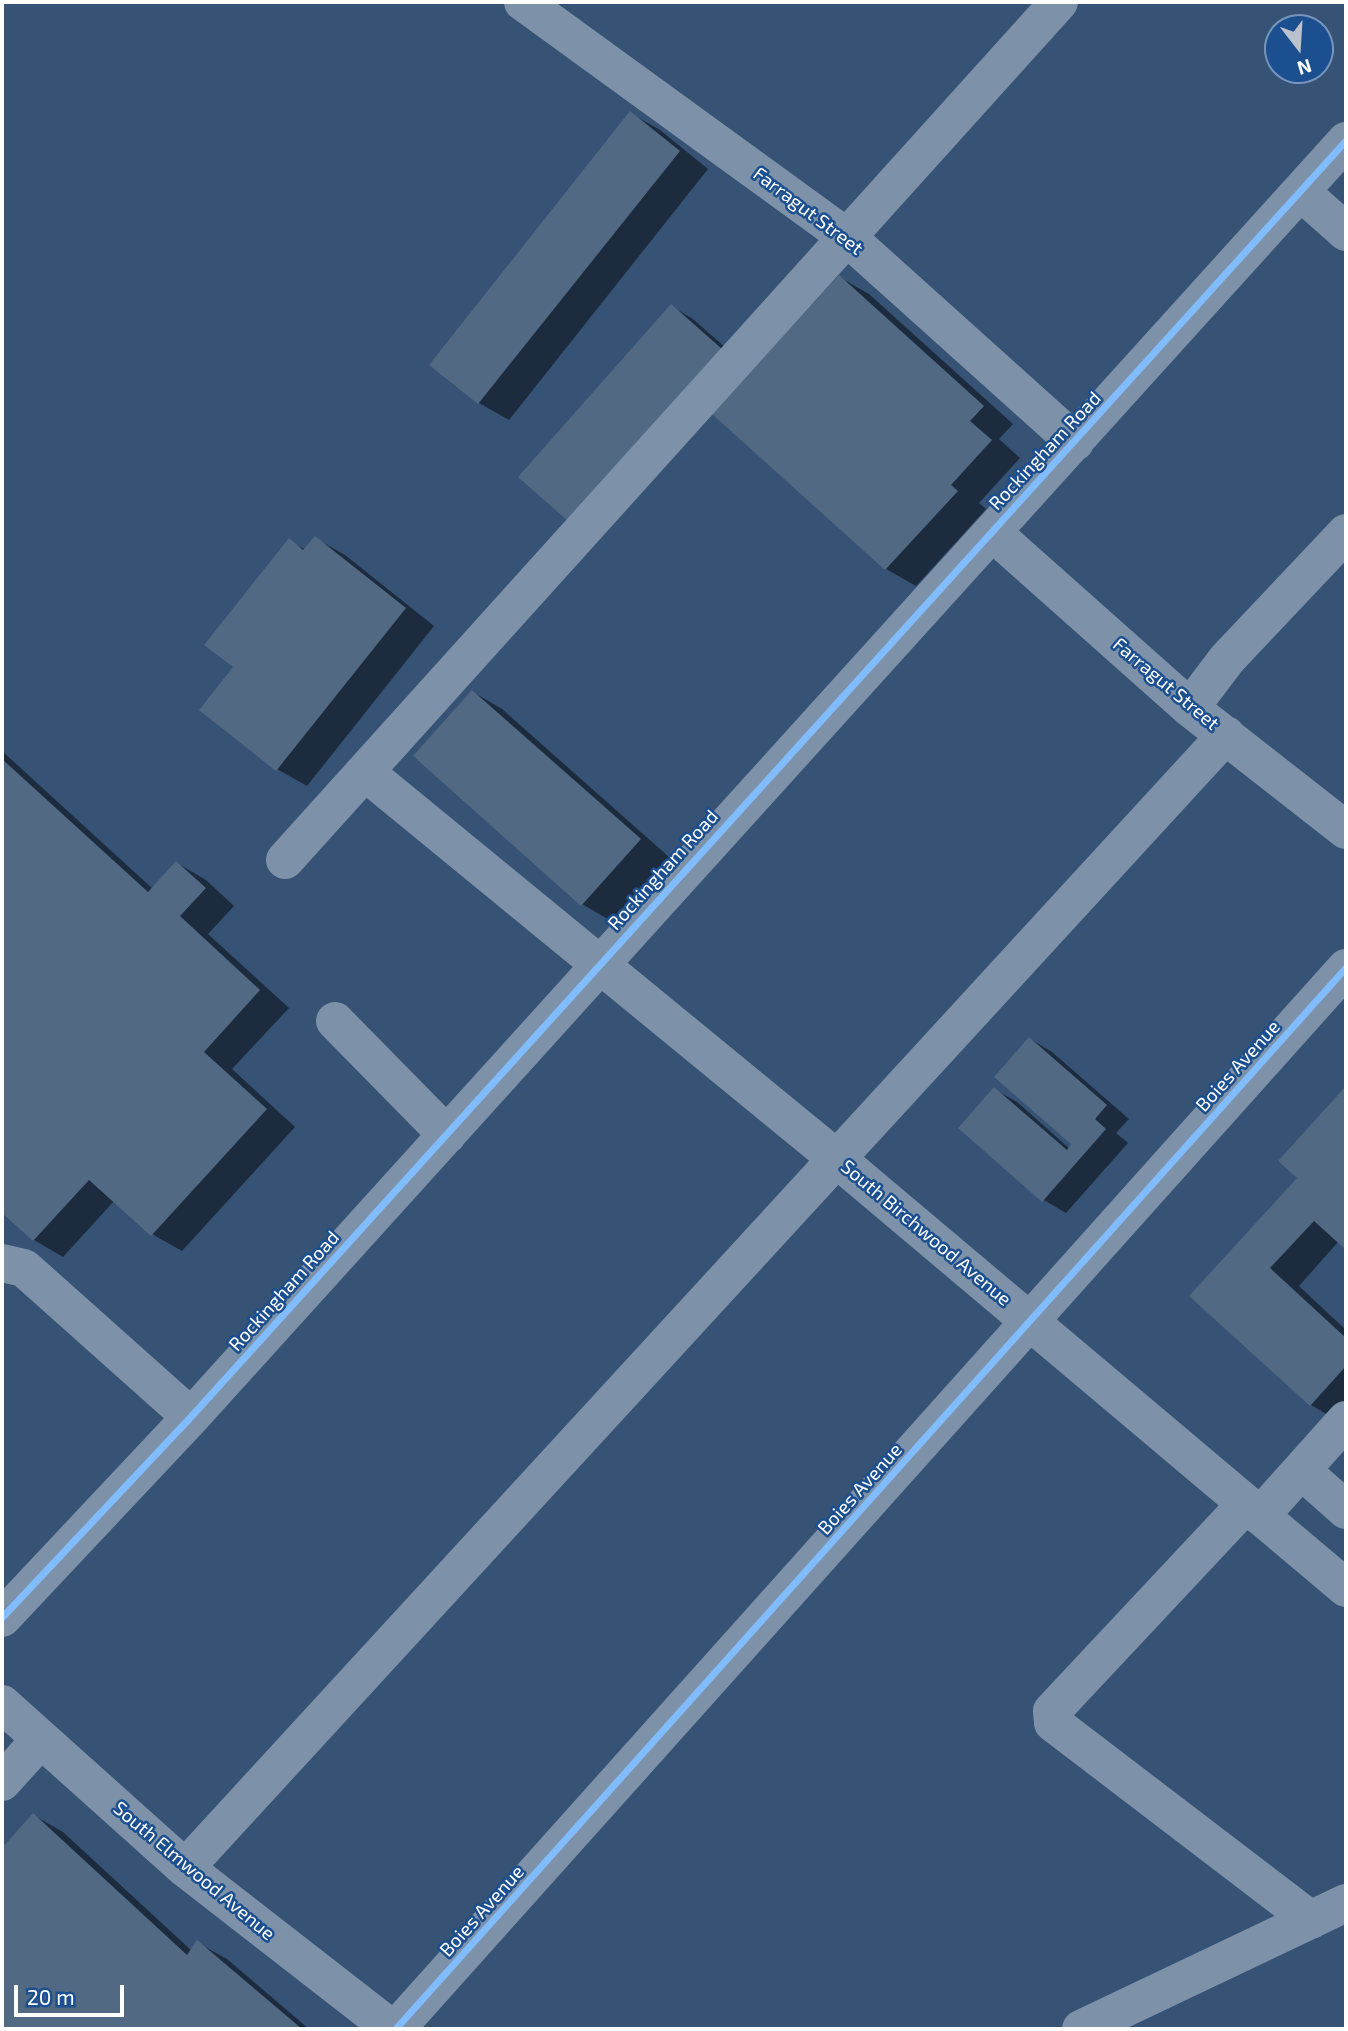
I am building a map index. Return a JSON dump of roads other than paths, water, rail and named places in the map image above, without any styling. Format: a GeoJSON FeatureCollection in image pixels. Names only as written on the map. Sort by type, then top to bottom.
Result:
{"type":"FeatureCollection","features":[{"type":"Feature","properties":{"kind":"street","name":"Farragut Street"},"geometry":{"type":"LineString","coordinates":[[523,2],[848,238],[1075,442]]}},
{"type":"Feature","properties":{"kind":"street"},"geometry":{"type":"LineString","coordinates":[[285,860],[1059,2]]}},
{"type":"Feature","properties":{"kind":"street","name":"Rockingham Road"},"geometry":{"type":"LineString","coordinates":[[2,1618],[191,1417],[1346,141]]}},
{"type":"Feature","properties":{"kind":"street"},"geometry":{"type":"LineString","coordinates":[[1301,191],[1346,232]]}},
{"type":"Feature","properties":{"kind":"street","name":"Farragut Street"},"geometry":{"type":"LineString","coordinates":[[992,531],[1190,708],[1346,830]]}},
{"type":"Feature","properties":{"kind":"street"},"geometry":{"type":"LineString","coordinates":[[1190,708],[1227,659],[1346,533]]}},
{"type":"Feature","properties":{"kind":"street"},"geometry":{"type":"LineString","coordinates":[[186,1868],[1226,735]]}},
{"type":"Feature","properties":{"kind":"street","name":"South Birchwood Avenue"},"geometry":{"type":"LineString","coordinates":[[365,772],[837,1159],[1346,1588]]}},
{"type":"Feature","properties":{"kind":"street","name":"Boies Avenue"},"geometry":{"type":"LineString","coordinates":[[394,2029],[1346,968]]}},
{"type":"Feature","properties":{"kind":"street"},"geometry":{"type":"LineString","coordinates":[[335,1021],[447,1135]]}},
{"type":"Feature","properties":{"kind":"street"},"geometry":{"type":"LineString","coordinates":[[2,1263],[23,1268],[191,1417]]}},
{"type":"Feature","properties":{"kind":"street"},"geometry":{"type":"LineString","coordinates":[[1311,1920],[1053,1723],[1052,1711],[1253,1510],[1301,1470],[1346,1420]]}},
{"type":"Feature","properties":{"kind":"street"},"geometry":{"type":"LineString","coordinates":[[1301,1470],[1346,1510]]}},
{"type":"Feature","properties":{"kind":"street","name":"South Elmwood Avenue"},"geometry":{"type":"LineString","coordinates":[[2,1704],[186,1868],[394,2029]]}},
{"type":"Feature","properties":{"kind":"street"},"geometry":{"type":"LineString","coordinates":[[2,1782],[40,1740]]}},
{"type":"Feature","properties":{"kind":"street"},"geometry":{"type":"LineString","coordinates":[[1081,2029],[1346,1903]]}}]}
